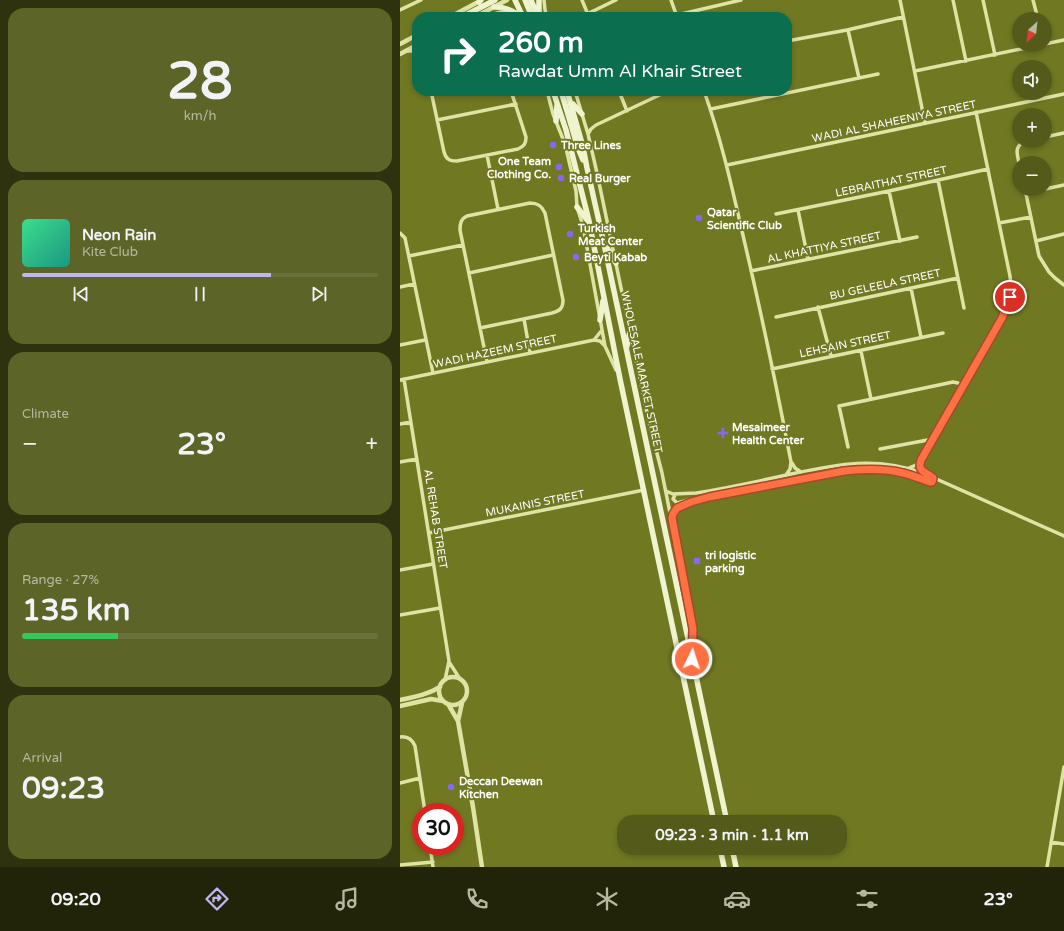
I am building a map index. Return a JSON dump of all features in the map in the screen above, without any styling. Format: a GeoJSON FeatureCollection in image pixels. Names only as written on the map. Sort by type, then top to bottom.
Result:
{"type":"FeatureCollection","features":[{"type":"Feature","properties":{"kind":"main road"},"geometry":{"type":"LineString","coordinates":[[472,12],[495,0]]}},
{"type":"Feature","properties":{"kind":"main road"},"geometry":{"type":"LineString","coordinates":[[515,0],[520,12]]}},
{"type":"Feature","properties":{"kind":"main road"},"geometry":{"type":"LineString","coordinates":[[525,0],[530,12]]}},
{"type":"Feature","properties":{"kind":"main road"},"geometry":{"type":"LineString","coordinates":[[531,0],[537,12]]}},
{"type":"Feature","properties":{"kind":"main road"},"geometry":{"type":"LineString","coordinates":[[538,12],[539,0]]}},
{"type":"Feature","properties":{"kind":"main road"},"geometry":{"type":"LineString","coordinates":[[494,7],[507,9],[513,12]]}},
{"type":"Feature","properties":{"kind":"main road","name":"WHOLESALE MARKET STREET"},"geometry":{"type":"LineString","coordinates":[[555,96],[566,130],[589,221],[620,379],[713,815]]}},
{"type":"Feature","properties":{"kind":"main road"},"geometry":{"type":"LineString","coordinates":[[562,96],[578,148],[587,168]]}},
{"type":"Feature","properties":{"kind":"main road","name":"WHOLESALE MARKET STREET"},"geometry":{"type":"LineString","coordinates":[[569,96],[583,147],[725,815]]}},
{"type":"Feature","properties":{"kind":"main road"},"geometry":{"type":"LineString","coordinates":[[571,101],[582,114]]}},
{"type":"Feature","properties":{"kind":"main road"},"geometry":{"type":"LineString","coordinates":[[556,121],[558,103]]}},
{"type":"Feature","properties":{"kind":"main road"},"geometry":{"type":"LineString","coordinates":[[577,207],[589,221]]}},
{"type":"Feature","properties":{"kind":"main road"},"geometry":{"type":"LineString","coordinates":[[604,244],[616,263]]}},
{"type":"Feature","properties":{"kind":"main road"},"geometry":{"type":"LineString","coordinates":[[600,320],[603,297]]}},
{"type":"Feature","properties":{"kind":"main road"},"geometry":{"type":"LineString","coordinates":[[626,348],[630,331]]}},
{"type":"Feature","properties":{"kind":"main road"},"geometry":{"type":"LineString","coordinates":[[721,855],[724,867]]}},
{"type":"Feature","properties":{"kind":"main road"},"geometry":{"type":"LineString","coordinates":[[733,855],[736,867]]}},
{"type":"Feature","properties":{"kind":"street"},"geometry":{"type":"LineString","coordinates":[[400,10],[420,0]]}},
{"type":"Feature","properties":{"kind":"street"},"geometry":{"type":"LineString","coordinates":[[484,12],[507,0]]}},
{"type":"Feature","properties":{"kind":"street"},"geometry":{"type":"LineString","coordinates":[[544,0],[545,12]]}},
{"type":"Feature","properties":{"kind":"street"},"geometry":{"type":"LineString","coordinates":[[582,0],[586,12]]}},
{"type":"Feature","properties":{"kind":"street"},"geometry":{"type":"LineString","coordinates":[[595,12],[616,0]]}},
{"type":"Feature","properties":{"kind":"street"},"geometry":{"type":"LineString","coordinates":[[671,0],[676,12]]}},
{"type":"Feature","properties":{"kind":"street"},"geometry":{"type":"LineString","coordinates":[[693,12],[741,0]]}},
{"type":"Feature","properties":{"kind":"street"},"geometry":{"type":"LineString","coordinates":[[900,0],[925,123]]}},
{"type":"Feature","properties":{"kind":"street"},"geometry":{"type":"LineString","coordinates":[[953,0],[966,61]]}},
{"type":"Feature","properties":{"kind":"street"},"geometry":{"type":"LineString","coordinates":[[983,0],[996,55]]}},
{"type":"Feature","properties":{"kind":"street"},"geometry":{"type":"LineString","coordinates":[[1033,0],[1036,12]]}},
{"type":"Feature","properties":{"kind":"street"},"geometry":{"type":"LineString","coordinates":[[459,12],[480,1]]}},
{"type":"Feature","properties":{"kind":"street"},"geometry":{"type":"LineString","coordinates":[[792,40],[847,30],[903,17]]}},
{"type":"Feature","properties":{"kind":"street"},"geometry":{"type":"LineString","coordinates":[[847,30],[858,78]]}},
{"type":"Feature","properties":{"kind":"street"},"geometry":{"type":"LineString","coordinates":[[400,44],[412,38]]}},
{"type":"Feature","properties":{"kind":"street"},"geometry":{"type":"LineString","coordinates":[[1052,43],[1064,40]]}},
{"type":"Feature","properties":{"kind":"street"},"geometry":{"type":"LineString","coordinates":[[400,54],[412,48]]}},
{"type":"Feature","properties":{"kind":"street"},"geometry":{"type":"LineString","coordinates":[[406,51],[412,52]]}},
{"type":"Feature","properties":{"kind":"street"},"geometry":{"type":"LineString","coordinates":[[915,71],[1012,51]]}},
{"type":"Feature","properties":{"kind":"street"},"geometry":{"type":"LineString","coordinates":[[792,92],[878,74]]}},
{"type":"Feature","properties":{"kind":"street","name":"WADI AL SHAHEENIYA STREET"},"geometry":{"type":"LineString","coordinates":[[727,165],[1064,94]]}},
{"type":"Feature","properties":{"kind":"street"},"geometry":{"type":"LineString","coordinates":[[432,96],[444,152],[448,160],[452,161],[518,149],[524,145],[526,137],[513,96]]}},
{"type":"Feature","properties":{"kind":"street","name":"WHOLESALE MARKET STREET"},"geometry":{"type":"LineString","coordinates":[[549,96],[551,109],[563,138],[574,182],[577,207],[583,226],[605,346],[620,379]]}},
{"type":"Feature","properties":{"kind":"street","name":"WHOLESALE MARKET STREET"},"geometry":{"type":"LineString","coordinates":[[577,96],[597,172],[649,422],[672,518],[693,629],[692,659]]}},
{"type":"Feature","properties":{"kind":"street"},"geometry":{"type":"LineString","coordinates":[[621,96],[627,111]]}},
{"type":"Feature","properties":{"kind":"street"},"geometry":{"type":"LineString","coordinates":[[588,134],[596,125],[658,96]]}},
{"type":"Feature","properties":{"kind":"street"},"geometry":{"type":"LineString","coordinates":[[706,96],[727,165],[772,369],[791,462],[790,469],[786,475]]}},
{"type":"Feature","properties":{"kind":"street"},"geometry":{"type":"LineString","coordinates":[[711,109],[772,96]]}},
{"type":"Feature","properties":{"kind":"street"},"geometry":{"type":"LineString","coordinates":[[437,120],[516,104]]}},
{"type":"Feature","properties":{"kind":"street"},"geometry":{"type":"LineString","coordinates":[[909,468],[916,465],[921,460],[1002,318],[1010,297],[1010,276],[976,112]]}},
{"type":"Feature","properties":{"kind":"street"},"geometry":{"type":"LineString","coordinates":[[584,123],[596,125]]}},
{"type":"Feature","properties":{"kind":"street"},"geometry":{"type":"LineString","coordinates":[[1052,136],[1064,133]]}},
{"type":"Feature","properties":{"kind":"street"},"geometry":{"type":"LineString","coordinates":[[487,155],[498,209]]}},
{"type":"Feature","properties":{"kind":"street","name":"LEBRAITHAT STREET"},"geometry":{"type":"LineString","coordinates":[[776,214],[988,170]]}},
{"type":"Feature","properties":{"kind":"street"},"geometry":{"type":"LineString","coordinates":[[938,180],[964,308]]}},
{"type":"Feature","properties":{"kind":"street"},"geometry":{"type":"LineString","coordinates":[[1052,187],[1064,184]]}},
{"type":"Feature","properties":{"kind":"street"},"geometry":{"type":"LineString","coordinates":[[889,191],[900,241]]}},
{"type":"Feature","properties":{"kind":"street"},"geometry":{"type":"LineString","coordinates":[[1026,196],[1039,256],[1049,272],[1064,285]]}},
{"type":"Feature","properties":{"kind":"street"},"geometry":{"type":"LineString","coordinates":[[480,328],[557,312],[563,305],[545,213],[543,208],[536,203],[467,216],[461,221],[460,225],[463,245],[469,273],[480,328],[487,362]]}},
{"type":"Feature","properties":{"kind":"street"},"geometry":{"type":"LineString","coordinates":[[798,210],[808,259]]}},
{"type":"Feature","properties":{"kind":"street"},"geometry":{"type":"LineString","coordinates":[[1000,223],[1031,217]]}},
{"type":"Feature","properties":{"kind":"street"},"geometry":{"type":"LineString","coordinates":[[400,233],[405,238],[433,373]]}},
{"type":"Feature","properties":{"kind":"street"},"geometry":{"type":"LineString","coordinates":[[1036,241],[1064,234]]}},
{"type":"Feature","properties":{"kind":"street","name":"AL KHATTIYA STREET"},"geometry":{"type":"LineString","coordinates":[[751,271],[917,237]]}},
{"type":"Feature","properties":{"kind":"street"},"geometry":{"type":"LineString","coordinates":[[409,256],[463,245]]}},
{"type":"Feature","properties":{"kind":"street"},"geometry":{"type":"LineString","coordinates":[[469,273],[553,255]]}},
{"type":"Feature","properties":{"kind":"street","name":"BU GELEELA STREET"},"geometry":{"type":"LineString","coordinates":[[831,356],[818,307],[958,278]]}},
{"type":"Feature","properties":{"kind":"street"},"geometry":{"type":"LineString","coordinates":[[400,288],[414,284]]}},
{"type":"Feature","properties":{"kind":"street"},"geometry":{"type":"LineString","coordinates":[[911,288],[921,337]]}},
{"type":"Feature","properties":{"kind":"street"},"geometry":{"type":"LineString","coordinates":[[776,316],[818,307]]}},
{"type":"Feature","properties":{"kind":"street"},"geometry":{"type":"LineString","coordinates":[[524,319],[530,352]]}},
{"type":"Feature","properties":{"kind":"street"},"geometry":{"type":"LineString","coordinates":[[602,330],[594,340],[600,341],[605,346]]}},
{"type":"Feature","properties":{"kind":"street","name":"LEHSAIN STREET"},"geometry":{"type":"LineString","coordinates":[[772,369],[943,333]]}},
{"type":"Feature","properties":{"kind":"street"},"geometry":{"type":"LineString","coordinates":[[400,345],[425,340]]}},
{"type":"Feature","properties":{"kind":"street","name":"WADI HAZEEM STREET"},"geometry":{"type":"LineString","coordinates":[[402,380],[530,352],[594,340]]}},
{"type":"Feature","properties":{"kind":"street"},"geometry":{"type":"LineString","coordinates":[[861,351],[871,399]]}},
{"type":"Feature","properties":{"kind":"street","name":"AL REHAB STREET"},"geometry":{"type":"LineString","coordinates":[[402,380],[412,422],[449,661],[445,680]]}},
{"type":"Feature","properties":{"kind":"street"},"geometry":{"type":"LineString","coordinates":[[848,447],[839,406],[953,382],[964,386]]}},
{"type":"Feature","properties":{"kind":"street"},"geometry":{"type":"LineString","coordinates":[[400,424],[412,422]]}},
{"type":"Feature","properties":{"kind":"street"},"geometry":{"type":"LineString","coordinates":[[880,449],[933,439]]}},
{"type":"Feature","properties":{"kind":"street"},"geometry":{"type":"LineString","coordinates":[[400,462],[418,459]]}},
{"type":"Feature","properties":{"kind":"street"},"geometry":{"type":"LineString","coordinates":[[921,460],[920,467],[923,472]]}},
{"type":"Feature","properties":{"kind":"street"},"geometry":{"type":"LineString","coordinates":[[791,462],[795,468],[802,472]]}},
{"type":"Feature","properties":{"kind":"street"},"geometry":{"type":"LineString","coordinates":[[666,491],[675,495],[702,492],[840,465],[866,462],[886,463],[923,472],[1064,536]]}},
{"type":"Feature","properties":{"kind":"street"},"geometry":{"type":"LineString","coordinates":[[672,518],[674,511],[679,507],[701,499],[844,471],[888,470],[905,473],[930,482],[933,481],[931,476]]}},
{"type":"Feature","properties":{"kind":"street","name":"MUKAINIS STREET"},"geometry":{"type":"LineString","coordinates":[[429,533],[644,490]]}},
{"type":"Feature","properties":{"kind":"street"},"geometry":{"type":"LineString","coordinates":[[675,495],[674,499],[677,502],[701,499]]}},
{"type":"Feature","properties":{"kind":"street"},"geometry":{"type":"LineString","coordinates":[[400,570],[433,564]]}},
{"type":"Feature","properties":{"kind":"street"},"geometry":{"type":"LineString","coordinates":[[400,614],[440,608]]}},
{"type":"Feature","properties":{"kind":"street","name":"AL REHAB STREET"},"geometry":{"type":"LineString","coordinates":[[449,661],[460,679]]}},
{"type":"Feature","properties":{"kind":"street"},"geometry":{"type":"LineString","coordinates":[[401,700],[424,695],[440,687],[445,680],[452,677],[460,679],[466,685],[467,690],[458,721]]}},
{"type":"Feature","properties":{"kind":"street"},"geometry":{"type":"LineString","coordinates":[[440,687],[439,692],[443,701]]}},
{"type":"Feature","properties":{"kind":"street"},"geometry":{"type":"LineString","coordinates":[[400,710],[402,705],[431,699],[455,705],[462,703]]}},
{"type":"Feature","properties":{"kind":"street"},"geometry":{"type":"LineString","coordinates":[[448,704],[458,721],[482,867]]}},
{"type":"Feature","properties":{"kind":"street"},"geometry":{"type":"LineString","coordinates":[[400,737],[407,737],[415,746],[424,803]]}},
{"type":"Feature","properties":{"kind":"street"},"geometry":{"type":"LineString","coordinates":[[1047,867],[1064,767]]}},
{"type":"Feature","properties":{"kind":"street"},"geometry":{"type":"LineString","coordinates":[[400,783],[420,778]]}},
{"type":"Feature","properties":{"kind":"street"},"geometry":{"type":"LineString","coordinates":[[1059,798],[1064,797]]}},
{"type":"Feature","properties":{"kind":"street"},"geometry":{"type":"LineString","coordinates":[[1051,842],[1064,844]]}},
{"type":"Feature","properties":{"kind":"street"},"geometry":{"type":"LineString","coordinates":[[432,855],[434,867]]}},
{"type":"Feature","properties":{"kind":"street"},"geometry":{"type":"LineString","coordinates":[[400,865],[433,862]]}},
{"type":"Feature","properties":{"kind":"place","name":"Three Lines"},"geometry":{"type":"Point","coordinates":[553,145]}},
{"type":"Feature","properties":{"kind":"place","name":"One Team Clothing Co."},"geometry":{"type":"Point","coordinates":[559,167]}},
{"type":"Feature","properties":{"kind":"place","name":"Real Burger"},"geometry":{"type":"Point","coordinates":[561,178]}},
{"type":"Feature","properties":{"kind":"place","name":"Qatar Scientific Club"},"geometry":{"type":"Point","coordinates":[699,218]}},
{"type":"Feature","properties":{"kind":"place","name":"Turkish Meat Center"},"geometry":{"type":"Point","coordinates":[570,234]}},
{"type":"Feature","properties":{"kind":"place","name":"Beyti Kabab"},"geometry":{"type":"Point","coordinates":[576,257]}},
{"type":"Feature","properties":{"kind":"place","name":"Mesaimeer Health Center"},"geometry":{"type":"Point","coordinates":[723,433]}},
{"type":"Feature","properties":{"kind":"place","name":"tri logistic parking"},"geometry":{"type":"Point","coordinates":[697,561]}},
{"type":"Feature","properties":{"kind":"place","name":"Deccan Deewan Kitchen"},"geometry":{"type":"Point","coordinates":[451,787]}},
{"type":"Feature","properties":{"kind":"route"},"geometry":{"type":"LineString","coordinates":[[692,659],[693,629],[672,518],[675,510],[683,505],[709,497],[844,471],[870,469],[888,470],[905,473],[932,482],[933,478],[921,470],[921,460],[1002,318],[1010,297]]}}]}
